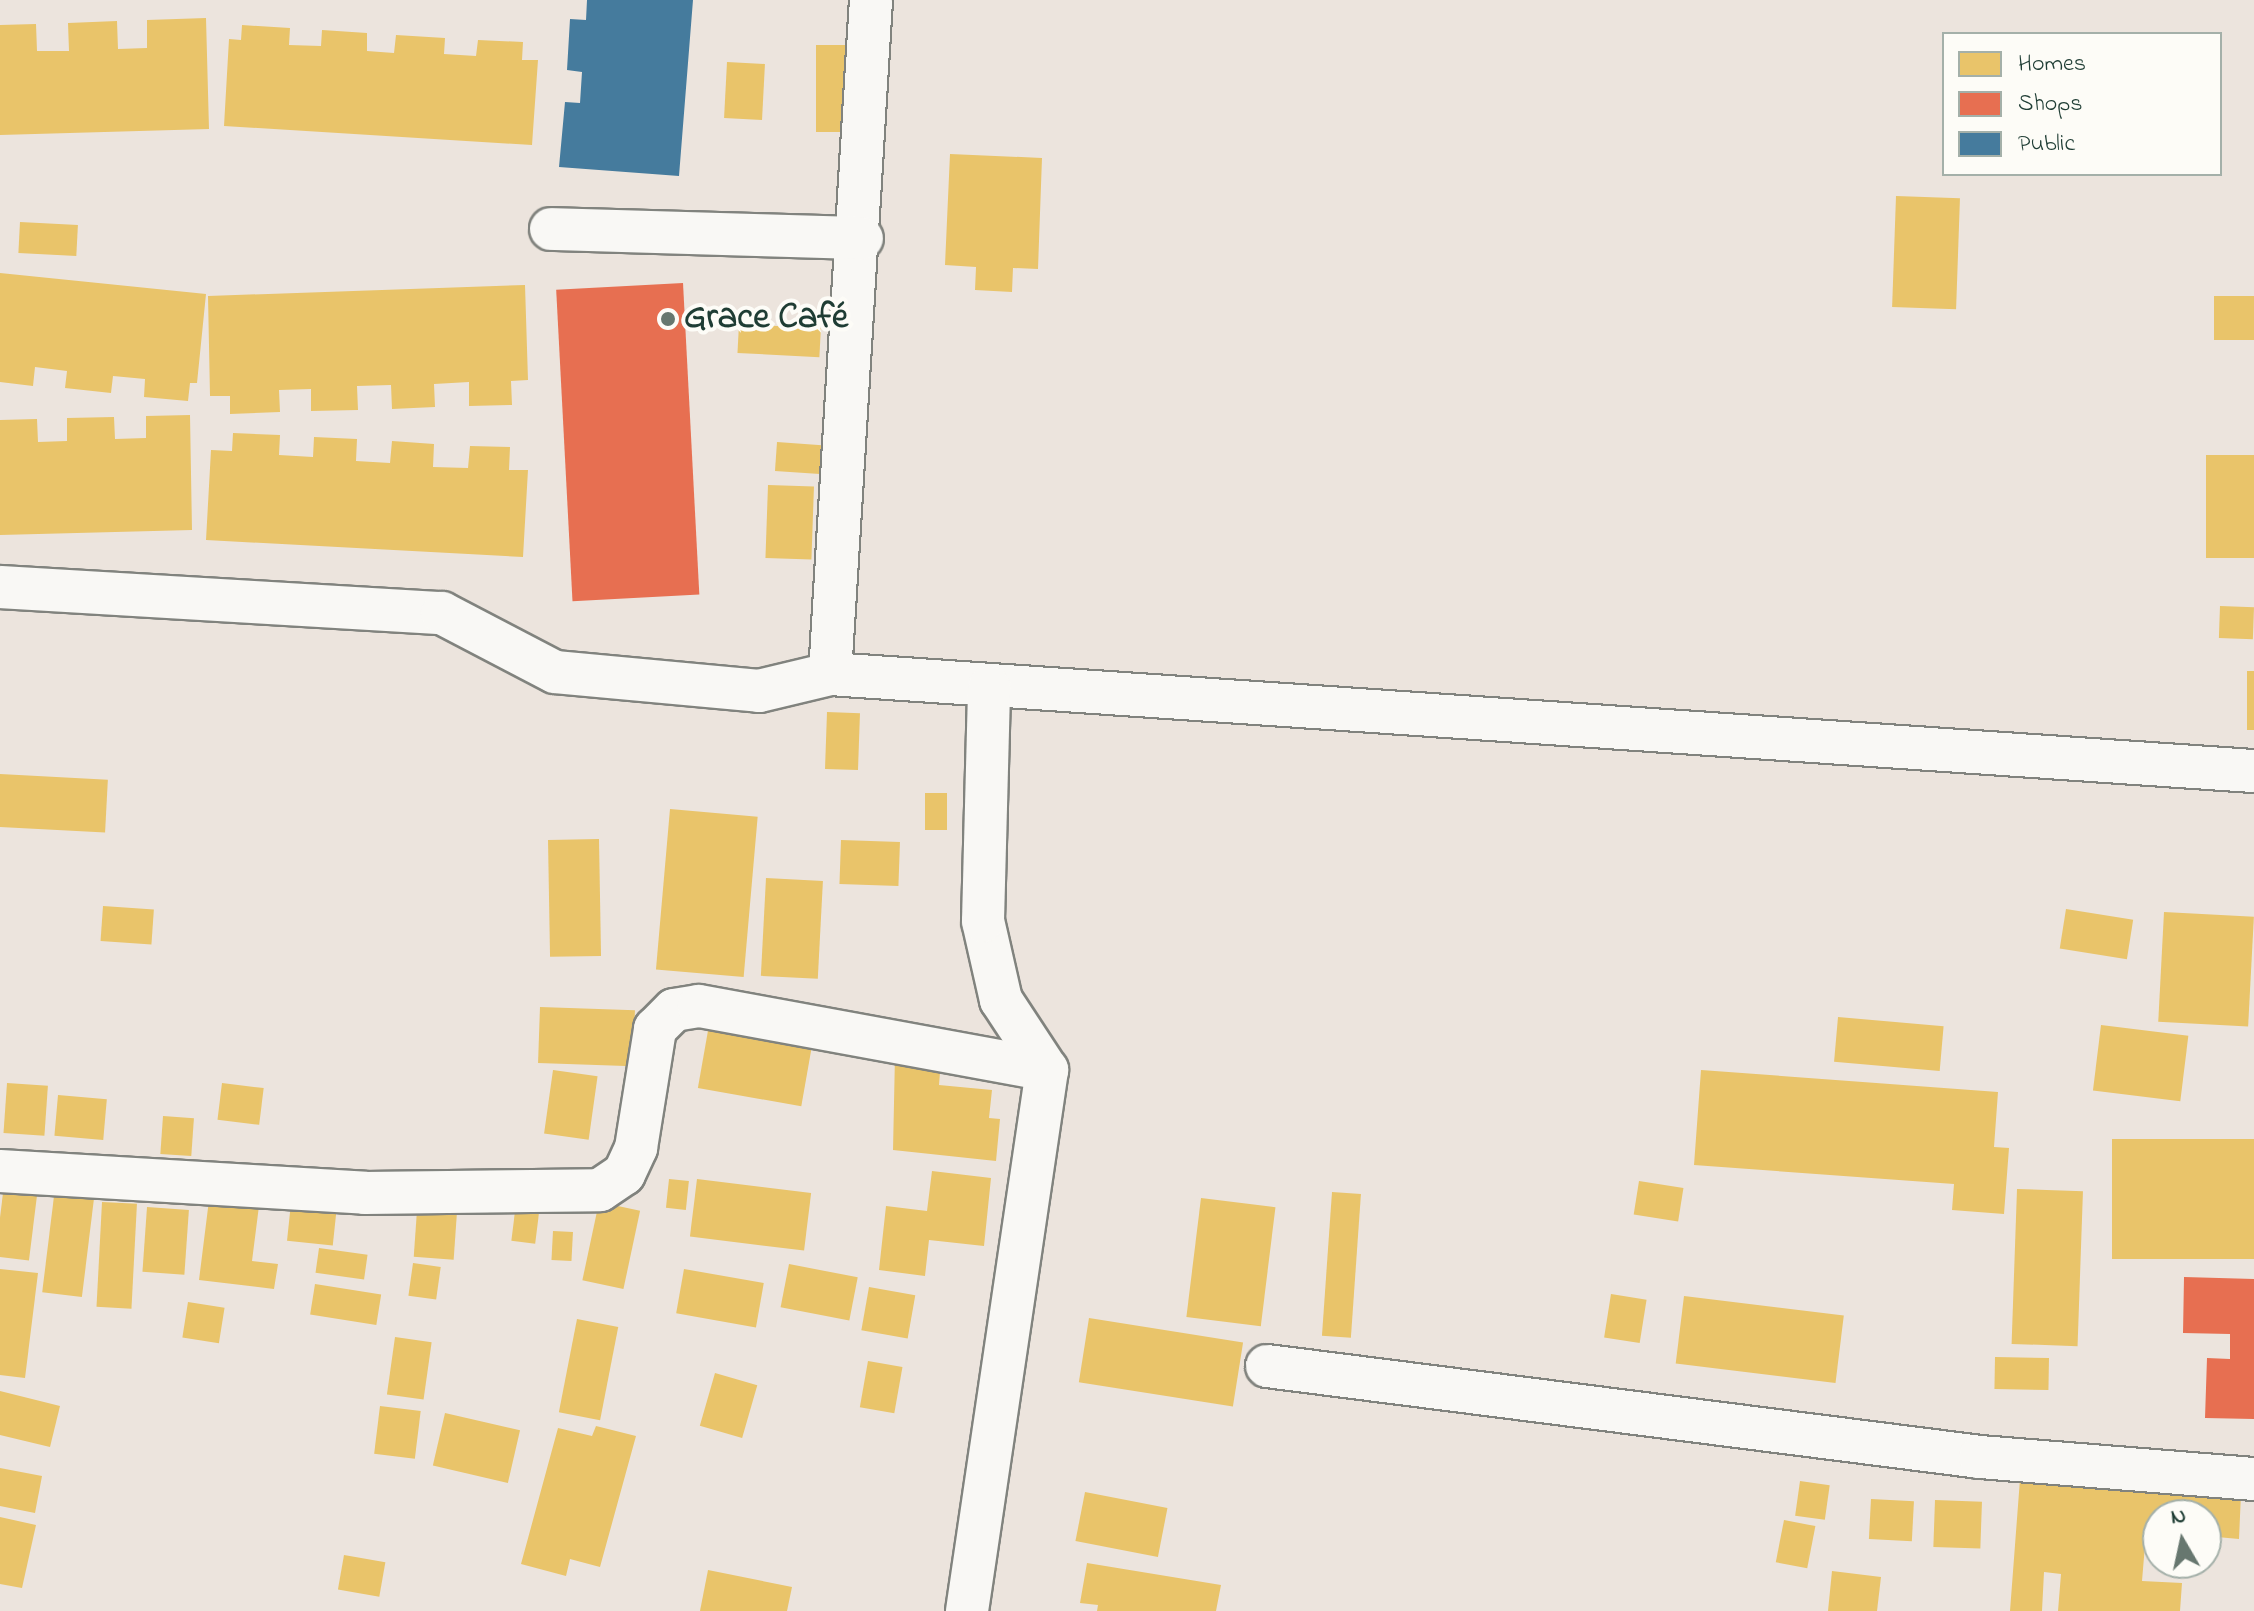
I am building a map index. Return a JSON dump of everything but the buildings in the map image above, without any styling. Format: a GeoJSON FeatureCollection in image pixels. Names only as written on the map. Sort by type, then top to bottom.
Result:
{"type":"FeatureCollection","features":[{"type":"Feature","properties":{"kind":"street"},"geometry":{"type":"LineString","coordinates":[[830,674],[862,238],[871,0]]}},
{"type":"Feature","properties":{"kind":"street"},"geometry":{"type":"LineString","coordinates":[[551,229],[862,238]]}},
{"type":"Feature","properties":{"kind":"street"},"geometry":{"type":"LineString","coordinates":[[0,587],[442,613],[555,672],[759,691],[830,674],[2254,771]]}},
{"type":"Feature","properties":{"kind":"street"},"geometry":{"type":"LineString","coordinates":[[967,1611],[1047,1070],[1001,1000],[983,921],[989,687]]}},
{"type":"Feature","properties":{"kind":"street"},"geometry":{"type":"LineString","coordinates":[[0,1171],[365,1193],[600,1190],[624,1174],[636,1148],[655,1029],[674,1010],[699,1006],[1047,1070]]}},
{"type":"Feature","properties":{"kind":"street"},"geometry":{"type":"LineString","coordinates":[[1267,1366],[1980,1457],[2254,1479]]}},
{"type":"Feature","properties":{"kind":"place","name":"Grace Café"},"geometry":{"type":"Point","coordinates":[668,319]}}]}
